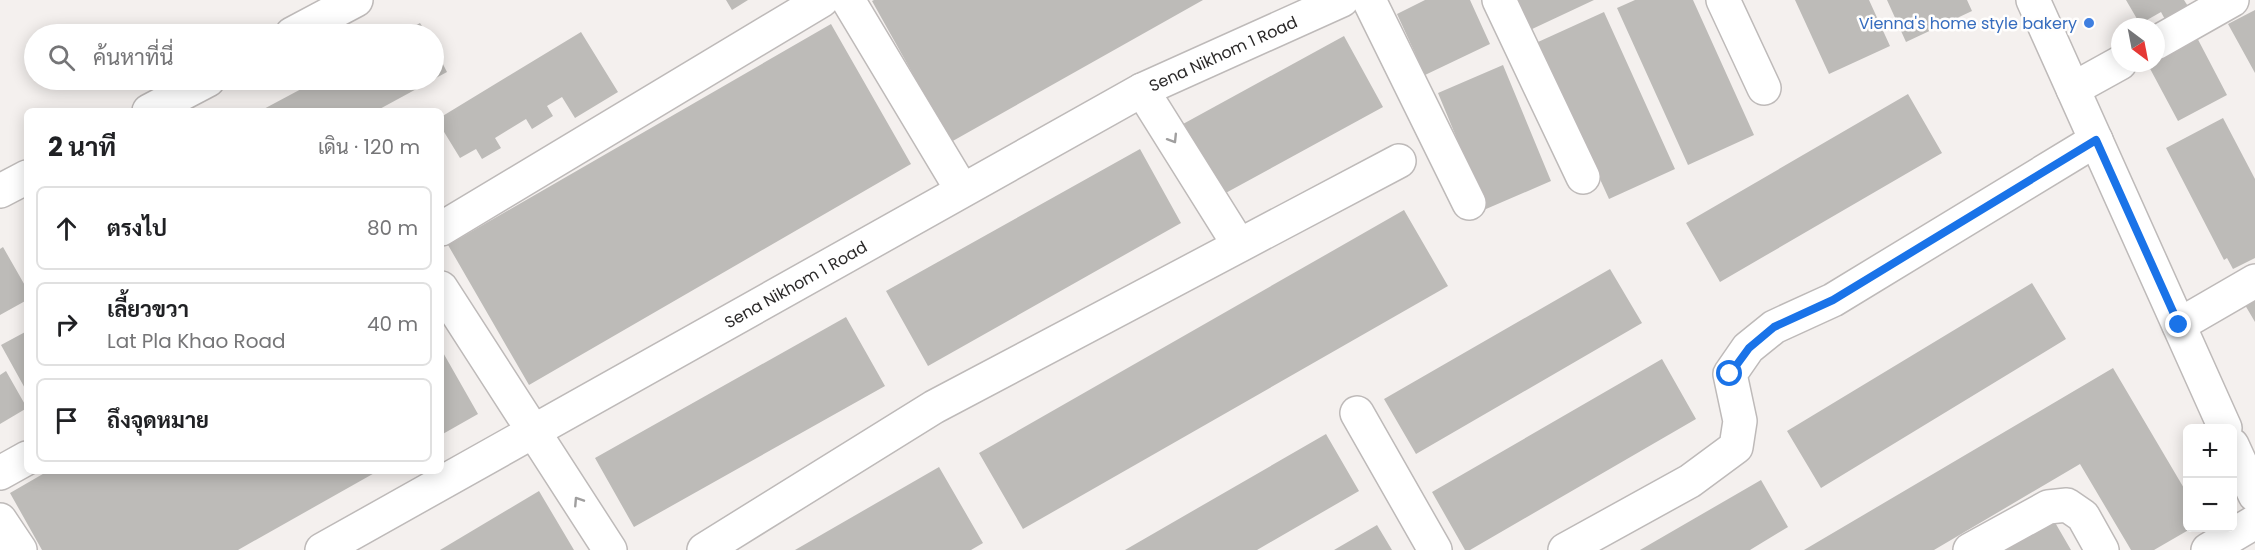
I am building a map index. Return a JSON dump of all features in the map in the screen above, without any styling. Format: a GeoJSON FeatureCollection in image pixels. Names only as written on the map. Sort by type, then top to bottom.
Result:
{"type":"FeatureCollection","features":[{"type":"Feature","properties":{"kind":"street"},"geometry":{"type":"LineString","coordinates":[[311,24],[356,0]]}},
{"type":"Feature","properties":{"kind":"street"},"geometry":{"type":"LineString","coordinates":[[444,227],[822,0]]}},
{"type":"Feature","properties":{"kind":"street"},"geometry":{"type":"LineString","coordinates":[[848,0],[962,190]]}},
{"type":"Feature","properties":{"kind":"street","name":"Sena Nikhom 1 Road"},"geometry":{"type":"LineString","coordinates":[[322,550],[1142,90],[1342,0]]}},
{"type":"Feature","properties":{"kind":"street"},"geometry":{"type":"LineString","coordinates":[[1369,0],[1469,203]]}},
{"type":"Feature","properties":{"kind":"street"},"geometry":{"type":"LineString","coordinates":[[1499,0],[1583,177]]}},
{"type":"Feature","properties":{"kind":"street"},"geometry":{"type":"LineString","coordinates":[[1723,0],[1764,88]]}},
{"type":"Feature","properties":{"kind":"street"},"geometry":{"type":"LineString","coordinates":[[2033,0],[2223,424]]}},
{"type":"Feature","properties":{"kind":"street"},"geometry":{"type":"LineString","coordinates":[[2165,38],[2232,0]]}},
{"type":"Feature","properties":{"kind":"street"},"geometry":{"type":"LineString","coordinates":[[2073,89],[2111,68]]}},
{"type":"Feature","properties":{"kind":"street"},"geometry":{"type":"LineString","coordinates":[[155,108],[189,90]]}},
{"type":"Feature","properties":{"kind":"street"},"geometry":{"type":"LineString","coordinates":[[1142,90],[1239,245]]}},
{"type":"Feature","properties":{"kind":"street"},"geometry":{"type":"LineString","coordinates":[[1565,550],[1690,481],[1736,447],[1740,422],[1730,374],[1749,348],[1774,327],[1833,300],[2096,140]]}},
{"type":"Feature","properties":{"kind":"street"},"geometry":{"type":"LineString","coordinates":[[704,550],[934,407],[1399,161]]}},
{"type":"Feature","properties":{"kind":"street"},"geometry":{"type":"LineString","coordinates":[[0,191],[24,179]]}},
{"type":"Feature","properties":{"kind":"street"},"geometry":{"type":"LineString","coordinates":[[2179,325],[2255,281]]}},
{"type":"Feature","properties":{"kind":"street"},"geometry":{"type":"LineString","coordinates":[[444,293],[610,550]]}},
{"type":"Feature","properties":{"kind":"street"},"geometry":{"type":"LineString","coordinates":[[1357,414],[1435,550]]}},
{"type":"Feature","properties":{"kind":"street"},"geometry":{"type":"LineString","coordinates":[[2237,456],[2255,495]]}},
{"type":"Feature","properties":{"kind":"street"},"geometry":{"type":"LineString","coordinates":[[0,473],[24,460]]}},
{"type":"Feature","properties":{"kind":"street"},"geometry":{"type":"LineString","coordinates":[[1970,550],[2048,507],[2067,505],[2083,516],[2102,550]]}},
{"type":"Feature","properties":{"kind":"street"},"geometry":{"type":"LineString","coordinates":[[0,520],[20,550]]}},
{"type":"Feature","properties":{"kind":"street"},"geometry":{"type":"LineString","coordinates":[[2208,550],[2255,522]]}},
{"type":"Feature","properties":{"kind":"building"},"geometry":{"type":"Polygon","coordinates":[[[726,0],[748,0],[732,10],[726,0]]]}},
{"type":"Feature","properties":{"kind":"building"},"geometry":{"type":"Polygon","coordinates":[[[874,0],[1203,0],[951,142],[872,1],[874,0]]]}},
{"type":"Feature","properties":{"kind":"building"},"geometry":{"type":"Polygon","coordinates":[[[1425,0],[1470,0],[1490,44],[1425,75],[1397,14],[1425,0]]]}},
{"type":"Feature","properties":{"kind":"building"},"geometry":{"type":"Polygon","coordinates":[[[1516,0],[1594,0],[1530,30],[1516,0]]]}},
{"type":"Feature","properties":{"kind":"building"},"geometry":{"type":"Polygon","coordinates":[[[1635,0],[1693,0],[1754,135],[1688,165],[1617,8],[1635,0]]]}},
{"type":"Feature","properties":{"kind":"building"},"geometry":{"type":"Polygon","coordinates":[[[1795,0],[1869,0],[1890,46],[1829,74],[1795,0]]]}},
{"type":"Feature","properties":{"kind":"building"},"geometry":{"type":"Polygon","coordinates":[[[1887,0],[1967,0],[1972,11],[1906,42],[1887,0]]]}},
{"type":"Feature","properties":{"kind":"building"},"geometry":{"type":"Polygon","coordinates":[[[2126,0],[2184,0],[2191,11],[2168,25],[2161,12],[2150,18],[2136,18],[2126,0]]]}},
{"type":"Feature","properties":{"kind":"building"},"geometry":{"type":"Polygon","coordinates":[[[2255,10],[2255,73],[2228,24],[2255,10]]]}},
{"type":"Feature","properties":{"kind":"building"},"geometry":{"type":"Polygon","coordinates":[[[1604,12],[1675,169],[1609,199],[1538,42],[1604,12]]]}},
{"type":"Feature","properties":{"kind":"building"},"geometry":{"type":"Polygon","coordinates":[[[831,24],[911,164],[529,385],[448,245],[831,24]]]}},
{"type":"Feature","properties":{"kind":"building"},"geometry":{"type":"Polygon","coordinates":[[[2193,30],[2227,95],[2178,121],[2152,72],[2165,72],[2165,45],[2193,30]]]}},
{"type":"Feature","properties":{"kind":"building"},"geometry":{"type":"Polygon","coordinates":[[[581,32],[618,92],[575,118],[562,97],[547,106],[553,116],[532,129],[526,119],[495,138],[501,148],[482,159],[476,149],[460,158],[444,132],[444,115],[581,32]]]}},
{"type":"Feature","properties":{"kind":"building"},"geometry":{"type":"Polygon","coordinates":[[[1344,36],[1383,107],[1222,195],[1183,124],[1344,36]]]}},
{"type":"Feature","properties":{"kind":"building"},"geometry":{"type":"Polygon","coordinates":[[[1503,65],[1551,181],[1486,209],[1438,93],[1503,65]]]}},
{"type":"Feature","properties":{"kind":"building"},"geometry":{"type":"Polygon","coordinates":[[[299,90],[415,90],[382,108],[266,108],[299,90]]]}},
{"type":"Feature","properties":{"kind":"building"},"geometry":{"type":"Polygon","coordinates":[[[1908,94],[1942,153],[1720,282],[1686,223],[1908,94]]]}},
{"type":"Feature","properties":{"kind":"building"},"geometry":{"type":"Polygon","coordinates":[[[2223,118],[2255,179],[2255,258],[2233,269],[2227,258],[2224,260],[2166,148],[2223,118]]]}},
{"type":"Feature","properties":{"kind":"building"},"geometry":{"type":"Polygon","coordinates":[[[1140,149],[1181,223],[928,366],[886,291],[1140,149]]]}},
{"type":"Feature","properties":{"kind":"building"},"geometry":{"type":"Polygon","coordinates":[[[1404,210],[1448,286],[1023,529],[979,453],[1404,210]]]}},
{"type":"Feature","properties":{"kind":"building"},"geometry":{"type":"Polygon","coordinates":[[[3,247],[24,284],[24,302],[0,315],[0,249],[3,247]]]}},
{"type":"Feature","properties":{"kind":"building"},"geometry":{"type":"Polygon","coordinates":[[[1610,269],[1642,323],[1416,454],[1384,399],[1610,269]]]}},
{"type":"Feature","properties":{"kind":"building"},"geometry":{"type":"Polygon","coordinates":[[[2032,283],[2066,339],[1821,488],[1787,431],[2032,283]]]}},
{"type":"Feature","properties":{"kind":"building"},"geometry":{"type":"Polygon","coordinates":[[[2255,300],[2255,322],[2245,305],[2255,300]]]}},
{"type":"Feature","properties":{"kind":"building"},"geometry":{"type":"Polygon","coordinates":[[[846,317],[885,386],[634,527],[595,458],[846,317]]]}},
{"type":"Feature","properties":{"kind":"building"},"geometry":{"type":"Polygon","coordinates":[[[24,333],[24,387],[1,345],[24,333]]]}},
{"type":"Feature","properties":{"kind":"building"},"geometry":{"type":"Polygon","coordinates":[[[444,354],[478,414],[444,433],[444,354]]]}},
{"type":"Feature","properties":{"kind":"building"},"geometry":{"type":"Polygon","coordinates":[[[1662,359],[1696,419],[1470,550],[1465,550],[1432,492],[1662,359]]]}},
{"type":"Feature","properties":{"kind":"building"},"geometry":{"type":"Polygon","coordinates":[[[2113,368],[2183,487],[2183,532],[2185,532],[2154,550],[2131,550],[2080,464],[1934,550],[1804,550],[2113,368]]]}},
{"type":"Feature","properties":{"kind":"building"},"geometry":{"type":"Polygon","coordinates":[[[6,371],[24,403],[24,410],[0,424],[0,375],[6,371]]]}},
{"type":"Feature","properties":{"kind":"building"},"geometry":{"type":"Polygon","coordinates":[[[1326,434],[1359,491],[1257,550],[1125,550],[1326,434]]]}},
{"type":"Feature","properties":{"kind":"building"},"geometry":{"type":"Polygon","coordinates":[[[939,467],[983,543],[971,550],[795,550],[939,467]]]}},
{"type":"Feature","properties":{"kind":"building"},"geometry":{"type":"Polygon","coordinates":[[[43,474],[373,474],[238,550],[42,550],[10,493],[43,474]]]}},
{"type":"Feature","properties":{"kind":"building"},"geometry":{"type":"Polygon","coordinates":[[[1761,480],[1788,527],[1750,550],[1640,550],[1761,480]]]}},
{"type":"Feature","properties":{"kind":"building"},"geometry":{"type":"Polygon","coordinates":[[[539,491],[574,550],[440,550],[539,491]]]}},
{"type":"Feature","properties":{"kind":"building"},"geometry":{"type":"Polygon","coordinates":[[[2053,519],[2071,550],[1999,550],[2053,519]]]}},
{"type":"Feature","properties":{"kind":"building"},"geometry":{"type":"Polygon","coordinates":[[[1377,525],[1392,550],[1334,550],[1377,525]]]}},
{"type":"Feature","properties":{"kind":"place","name":"Vienna's home style bakery"},"geometry":{"type":"Point","coordinates":[2089,23]}},
{"type":"Feature","properties":{"kind":"route"},"geometry":{"type":"LineString","coordinates":[[1730,374],[1749,348],[1774,327],[1833,300],[2096,140],[2179,325]]}}]}
